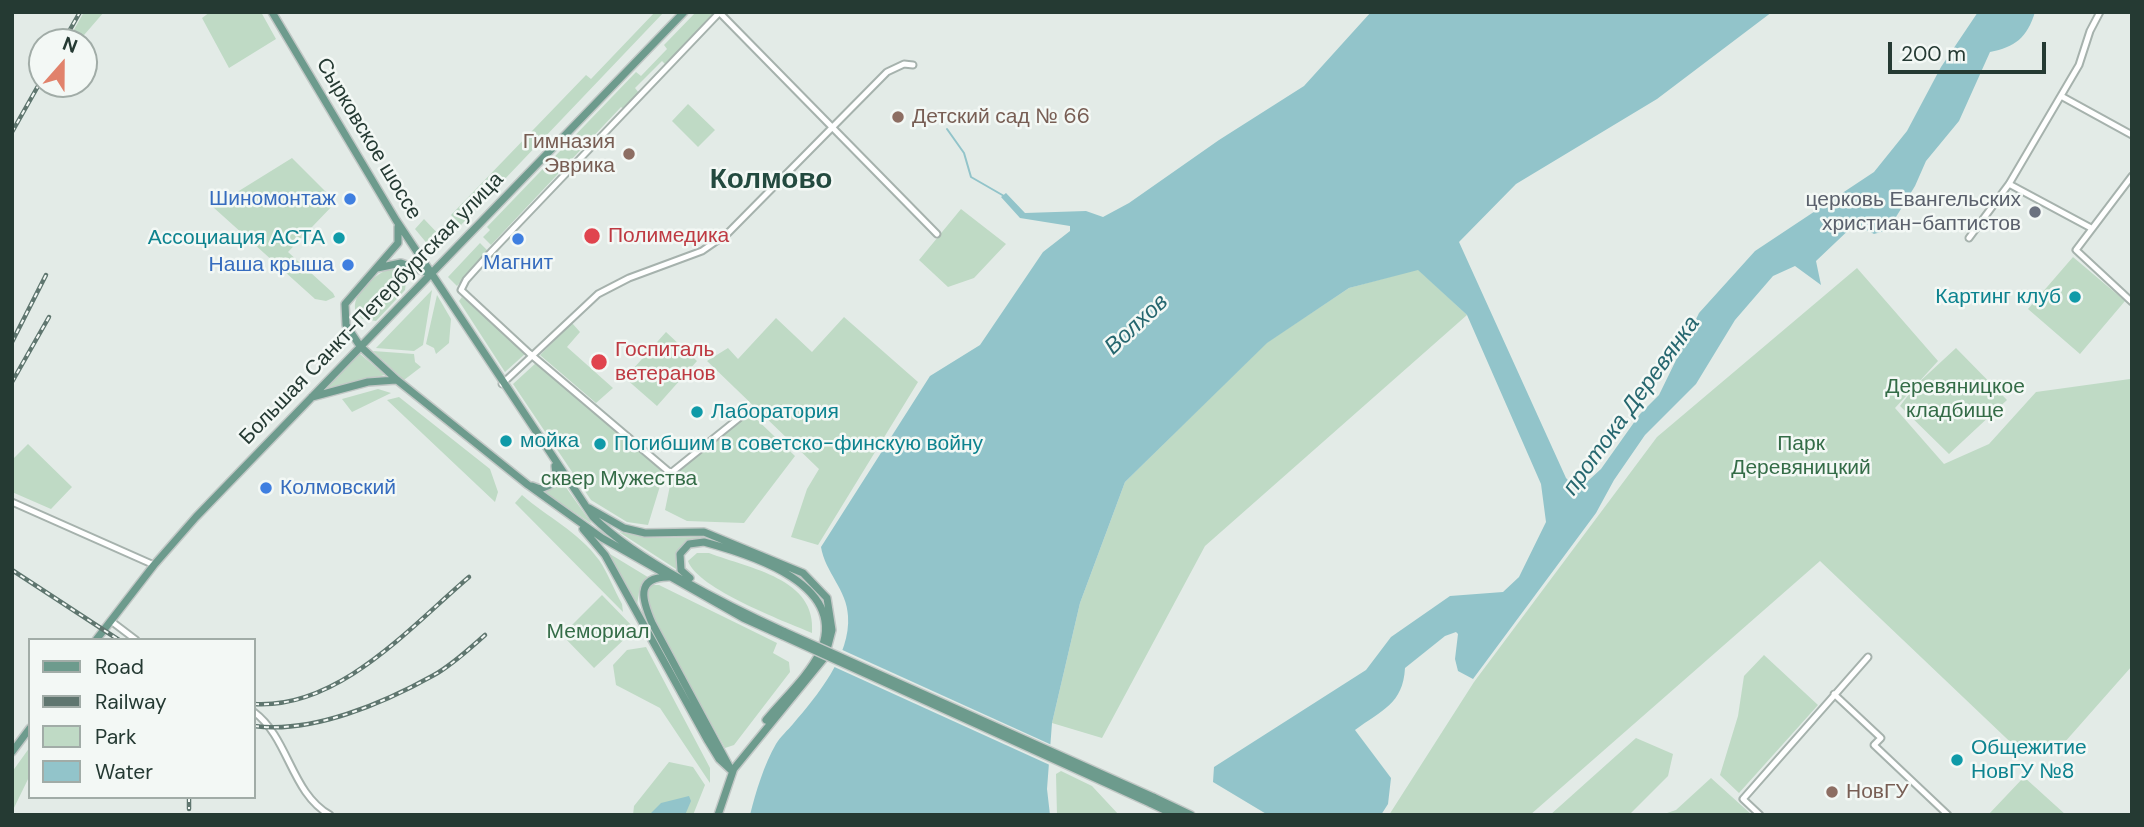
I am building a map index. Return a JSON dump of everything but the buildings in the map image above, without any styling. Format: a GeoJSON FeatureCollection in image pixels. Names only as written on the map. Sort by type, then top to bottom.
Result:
{"type":"FeatureCollection","features":[{"type":"Feature","properties":{"kind":"main road","name":"Сырковское шоссе"},"geometry":{"type":"LineString","coordinates":[[272,12],[396,220],[582,503]]}},
{"type":"Feature","properties":{"kind":"main road","name":"Большая Санкт-Петербургская улица"},"geometry":{"type":"LineString","coordinates":[[98,638],[154,565],[311,397],[684,12]]}},
{"type":"Feature","properties":{"kind":"main road"},"geometry":{"type":"LineString","coordinates":[[396,220],[400,232],[398,243],[345,304],[344,319],[352,338],[397,380],[573,519],[743,618],[1151,800],[1191,815]]}},
{"type":"Feature","properties":{"kind":"main road"},"geometry":{"type":"LineString","coordinates":[[374,270],[384,264],[401,263],[430,273]]}},
{"type":"Feature","properties":{"kind":"main road"},"geometry":{"type":"LineString","coordinates":[[348,359],[352,338]]}},
{"type":"Feature","properties":{"kind":"main road"},"geometry":{"type":"LineString","coordinates":[[311,397],[368,382],[397,380]]}},
{"type":"Feature","properties":{"kind":"main road"},"geometry":{"type":"LineString","coordinates":[[528,485],[540,489],[550,485],[556,474],[553,460]]}},
{"type":"Feature","properties":{"kind":"main road"},"geometry":{"type":"LineString","coordinates":[[582,503],[604,528],[700,589],[784,634]]}},
{"type":"Feature","properties":{"kind":"main road"},"geometry":{"type":"LineString","coordinates":[[582,503],[600,517],[624,528],[645,533],[704,532],[715,536],[803,573],[827,598],[832,630],[825,657],[751,744],[732,771]]}},
{"type":"Feature","properties":{"kind":"main road"},"geometry":{"type":"LineString","coordinates":[[573,519],[605,555],[708,741],[719,759],[732,771]]}},
{"type":"Feature","properties":{"kind":"main road"},"geometry":{"type":"LineString","coordinates":[[700,589],[684,573],[679,561],[684,548],[696,542],[715,545],[778,570],[805,585],[815,594],[823,613],[825,632],[817,658],[757,731],[732,771],[718,815]]}},
{"type":"Feature","properties":{"kind":"main road"},"geometry":{"type":"LineString","coordinates":[[669,577],[650,582],[642,591],[645,606],[732,771]]}},
{"type":"Feature","properties":{"kind":"main road"},"geometry":{"type":"LineString","coordinates":[[12,752],[28,731]]}},
{"type":"Feature","properties":{"kind":"main road"},"geometry":{"type":"LineString","coordinates":[[1151,800],[1175,815]]}},
{"type":"Feature","properties":{"kind":"street"},"geometry":{"type":"LineString","coordinates":[[749,410],[673,472],[532,356],[464,295],[462,285],[719,12],[937,234]]}},
{"type":"Feature","properties":{"kind":"street"},"geometry":{"type":"LineString","coordinates":[[1969,238],[2009,184],[2061,96],[2079,65],[2090,31],[2101,12]]}},
{"type":"Feature","properties":{"kind":"street"},"geometry":{"type":"LineString","coordinates":[[502,384],[598,294],[629,278],[702,251],[728,233],[887,72],[904,64],[914,65]]}},
{"type":"Feature","properties":{"kind":"street"},"geometry":{"type":"LineString","coordinates":[[2061,96],[2132,135]]}},
{"type":"Feature","properties":{"kind":"street"},"geometry":{"type":"LineString","coordinates":[[2132,176],[2076,250],[2132,302]]}},
{"type":"Feature","properties":{"kind":"street"},"geometry":{"type":"LineString","coordinates":[[2009,184],[2091,228]]}},
{"type":"Feature","properties":{"kind":"street"},"geometry":{"type":"LineString","coordinates":[[12,502],[154,565]]}},
{"type":"Feature","properties":{"kind":"street"},"geometry":{"type":"LineString","coordinates":[[111,621],[133,638]]}},
{"type":"Feature","properties":{"kind":"street"},"geometry":{"type":"LineString","coordinates":[[1760,815],[1743,799],[1868,657]]}},
{"type":"Feature","properties":{"kind":"street"},"geometry":{"type":"LineString","coordinates":[[1834,694],[1881,738],[1874,745],[1948,815]]}},
{"type":"Feature","properties":{"kind":"street"},"geometry":{"type":"LineString","coordinates":[[256,713],[265,720],[310,800],[330,815]]}},
{"type":"Feature","properties":{"kind":"green space"},"geometry":{"type":"Polygon","coordinates":[[[84,12],[104,12],[90,28],[75,28],[84,12]]]}},
{"type":"Feature","properties":{"kind":"green space"},"geometry":{"type":"Polygon","coordinates":[[[210,12],[261,12],[276,39],[229,68],[202,18],[210,12]]]}},
{"type":"Feature","properties":{"kind":"green space"},"geometry":{"type":"Polygon","coordinates":[[[655,12],[664,12],[461,225],[451,215],[586,75],[591,79],[655,12]]]}},
{"type":"Feature","properties":{"kind":"green space"},"geometry":{"type":"Polygon","coordinates":[[[696,12],[715,14],[666,65],[662,61],[635,88],[639,93],[624,109],[621,107],[491,245],[483,237],[490,230],[487,227],[636,72],[641,76],[667,49],[664,45],[696,12]]]}},
{"type":"Feature","properties":{"kind":"green space"},"geometry":{"type":"Polygon","coordinates":[[[688,104],[715,130],[698,147],[672,121],[688,104]]]}},
{"type":"Feature","properties":{"kind":"green space"},"geometry":{"type":"Polygon","coordinates":[[[292,158],[336,202],[288,252],[333,293],[335,297],[326,301],[315,299],[213,207],[292,158]]]}},
{"type":"Feature","properties":{"kind":"green space"},"geometry":{"type":"Polygon","coordinates":[[[961,209],[1006,244],[974,278],[948,287],[919,260],[961,209]]]}},
{"type":"Feature","properties":{"kind":"green space"},"geometry":{"type":"Polygon","coordinates":[[[424,219],[445,241],[440,246],[429,246],[415,229],[424,219]]]}},
{"type":"Feature","properties":{"kind":"green space"},"geometry":{"type":"Polygon","coordinates":[[[480,243],[489,252],[457,286],[448,277],[480,243]]]}},
{"type":"Feature","properties":{"kind":"green space"},"geometry":{"type":"Polygon","coordinates":[[[2073,257],[2125,301],[2080,354],[2028,309],[2073,257]]]}},
{"type":"Feature","properties":{"kind":"green space"},"geometry":{"type":"Polygon","coordinates":[[[398,266],[407,274],[405,290],[376,321],[362,319],[355,309],[359,294],[370,281],[384,271],[398,266]]]}},
{"type":"Feature","properties":{"kind":"green space","name":"Парк Деревяницкий"},"geometry":{"type":"Polygon","coordinates":[[[1857,268],[1938,361],[1895,408],[1944,464],[1989,444],[2036,392],[2130,379],[2132,666],[2064,743],[2025,756],[1820,561],[1530,815],[1389,815],[1474,682],[1657,437],[1857,268]]]}},
{"type":"Feature","properties":{"kind":"green space"},"geometry":{"type":"Polygon","coordinates":[[[1418,269],[1467,315],[1205,546],[1102,738],[1052,723],[1080,603],[1125,482],[1266,343],[1349,288],[1418,269]]]}},
{"type":"Feature","properties":{"kind":"green space"},"geometry":{"type":"Polygon","coordinates":[[[432,290],[423,345],[414,351],[376,348],[432,290]]]}},
{"type":"Feature","properties":{"kind":"green space"},"geometry":{"type":"Polygon","coordinates":[[[437,295],[451,319],[449,343],[436,354],[434,348],[426,344],[437,295]]]}},
{"type":"Feature","properties":{"kind":"green space"},"geometry":{"type":"Polygon","coordinates":[[[462,297],[526,353],[505,372],[459,301],[462,297]]]}},
{"type":"Feature","properties":{"kind":"green space"},"geometry":{"type":"Polygon","coordinates":[[[844,317],[918,382],[818,545],[791,537],[807,489],[819,469],[707,361],[728,348],[738,359],[776,318],[812,352],[844,317]]]}},
{"type":"Feature","properties":{"kind":"green space"},"geometry":{"type":"Polygon","coordinates":[[[572,323],[580,332],[567,347],[613,388],[596,403],[540,355],[572,323]]]}},
{"type":"Feature","properties":{"kind":"green space"},"geometry":{"type":"Polygon","coordinates":[[[666,332],[697,361],[657,406],[625,378],[666,332]]]}},
{"type":"Feature","properties":{"kind":"green space","name":"Деревяницкое кладбище"},"geometry":{"type":"Polygon","coordinates":[[[1956,348],[2007,400],[1949,454],[1900,406],[1916,385],[1956,348]]]}},
{"type":"Feature","properties":{"kind":"green space"},"geometry":{"type":"Polygon","coordinates":[[[373,351],[414,354],[415,362],[421,367],[404,380],[373,351]]]}},
{"type":"Feature","properties":{"kind":"green space"},"geometry":{"type":"Polygon","coordinates":[[[359,353],[385,375],[323,390],[359,353]]]}},
{"type":"Feature","properties":{"kind":"green space","name":"сквер Мужества"},"geometry":{"type":"Polygon","coordinates":[[[537,362],[664,473],[648,525],[627,522],[591,500],[513,384],[537,362]]]}},
{"type":"Feature","properties":{"kind":"green space"},"geometry":{"type":"Polygon","coordinates":[[[378,389],[391,393],[352,412],[342,399],[378,389]]]}},
{"type":"Feature","properties":{"kind":"green space"},"geometry":{"type":"Polygon","coordinates":[[[399,397],[490,469],[498,492],[495,502],[387,400],[399,397]]]}},
{"type":"Feature","properties":{"kind":"green space"},"geometry":{"type":"Polygon","coordinates":[[[750,413],[795,456],[744,523],[687,521],[665,510],[672,476],[750,413]]]}},
{"type":"Feature","properties":{"kind":"green space"},"geometry":{"type":"Polygon","coordinates":[[[28,444],[72,487],[51,509],[12,492],[12,460],[28,444]]]}},
{"type":"Feature","properties":{"kind":"green space"},"geometry":{"type":"Polygon","coordinates":[[[560,479],[592,524],[543,492],[552,489],[560,479]]]}},
{"type":"Feature","properties":{"kind":"green space"},"geometry":{"type":"Polygon","coordinates":[[[522,495],[591,550],[605,570],[622,604],[623,612],[515,503],[522,495]]]}},
{"type":"Feature","properties":{"kind":"green space"},"geometry":{"type":"Polygon","coordinates":[[[619,532],[651,538],[701,537],[682,548],[676,569],[619,532]]]}},
{"type":"Feature","properties":{"kind":"green space"},"geometry":{"type":"Polygon","coordinates":[[[605,551],[651,579],[639,592],[637,605],[605,551]]]}},
{"type":"Feature","properties":{"kind":"green space"},"geometry":{"type":"Polygon","coordinates":[[[697,553],[709,553],[778,578],[804,600],[811,614],[812,633],[743,603],[708,582],[695,572],[688,561],[697,553]]]}},
{"type":"Feature","properties":{"kind":"green space"},"geometry":{"type":"Polygon","coordinates":[[[652,585],[659,585],[777,643],[773,653],[789,662],[790,672],[734,745],[725,748],[654,623],[645,594],[652,585]]]}},
{"type":"Feature","properties":{"kind":"green space","name":"Мемориал"},"geometry":{"type":"Polygon","coordinates":[[[602,595],[635,629],[594,668],[562,635],[602,595]]]}},
{"type":"Feature","properties":{"kind":"green space"},"geometry":{"type":"Polygon","coordinates":[[[646,647],[710,768],[710,783],[660,708],[616,685],[613,665],[627,650],[646,647]]]}},
{"type":"Feature","properties":{"kind":"green space"},"geometry":{"type":"Polygon","coordinates":[[[1764,655],[1818,705],[1739,793],[1720,775],[1738,716],[1744,676],[1764,655]]]}},
{"type":"Feature","properties":{"kind":"green space"},"geometry":{"type":"Polygon","coordinates":[[[1636,738],[1673,754],[1668,776],[1629,815],[1550,815],[1636,738]]]}},
{"type":"Feature","properties":{"kind":"green space"},"geometry":{"type":"Polygon","coordinates":[[[28,750],[28,779],[12,812],[12,772],[28,750]]]}},
{"type":"Feature","properties":{"kind":"green space"},"geometry":{"type":"Polygon","coordinates":[[[669,762],[693,767],[705,785],[693,815],[633,815],[634,806],[669,762]]]}},
{"type":"Feature","properties":{"kind":"green space"},"geometry":{"type":"Polygon","coordinates":[[[1061,771],[1092,786],[1119,815],[1057,815],[1056,774],[1061,771]]]}},
{"type":"Feature","properties":{"kind":"green space"},"geometry":{"type":"Polygon","coordinates":[[[2024,777],[2066,815],[1988,815],[2024,777]]]}},
{"type":"Feature","properties":{"kind":"green space"},"geometry":{"type":"Polygon","coordinates":[[[1711,778],[1752,815],[1661,815],[1676,810],[1711,778]]]}},
{"type":"Feature","properties":{"kind":"water","name":"Волхов"},"geometry":{"type":"Polygon","coordinates":[[[1371,12],[1772,12],[1657,99],[1516,184],[1459,242],[1566,478],[1578,490],[1601,469],[1640,414],[1659,395],[1699,313],[1755,251],[1874,172],[1907,131],[1941,67],[1978,12],[2035,12],[2028,29],[2019,40],[1990,52],[1959,121],[1926,161],[1915,186],[1888,230],[1874,234],[1855,224],[1816,261],[1821,285],[1795,266],[1773,276],[1735,320],[1696,384],[1645,435],[1614,480],[1596,513],[1473,679],[1458,671],[1455,659],[1456,632],[1445,636],[1405,668],[1400,690],[1395,698],[1355,730],[1391,778],[1388,804],[1381,815],[1268,815],[1213,782],[1214,767],[1366,670],[1391,637],[1450,596],[1503,592],[1519,577],[1546,522],[1541,484],[1467,315],[1418,270],[1349,288],[1267,343],[1125,482],[1080,603],[1052,723],[1047,789],[1050,815],[750,815],[761,778],[776,744],[822,688],[844,645],[847,607],[821,547],[930,376],[980,345],[1043,252],[1070,231],[1070,226],[1020,218],[1001,197],[1006,193],[1025,213],[1086,211],[1103,217],[1129,203],[1219,140],[1304,86],[1371,12]]]}},
{"type":"Feature","properties":{"kind":"water"},"geometry":{"type":"Polygon","coordinates":[[[689,796],[691,801],[685,815],[649,815],[661,803],[689,796]]]}},
{"type":"Feature","properties":{"kind":"pier"},"geometry":{"type":"Polygon","coordinates":[[[838,648],[1054,746],[1052,766],[830,665],[838,648]]]}},
{"type":"Feature","properties":{"kind":"waterway"},"geometry":{"type":"LineString","coordinates":[[947,129],[964,153],[971,177],[1004,196]]}},
{"type":"Feature","properties":{"kind":"railway"},"geometry":{"type":"LineString","coordinates":[[71,28],[80,12]]}},
{"type":"Feature","properties":{"kind":"railway"},"geometry":{"type":"LineString","coordinates":[[12,132],[31,98]]}},
{"type":"Feature","properties":{"kind":"railway"},"geometry":{"type":"LineString","coordinates":[[12,342],[46,275]]}},
{"type":"Feature","properties":{"kind":"railway"},"geometry":{"type":"LineString","coordinates":[[12,382],[49,317]]}},
{"type":"Feature","properties":{"kind":"railway"},"geometry":{"type":"LineString","coordinates":[[12,570],[116,638]]}},
{"type":"Feature","properties":{"kind":"railway"},"geometry":{"type":"LineString","coordinates":[[256,704],[285,702],[315,693],[344,679],[397,641],[469,577]]}},
{"type":"Feature","properties":{"kind":"railway"},"geometry":{"type":"LineString","coordinates":[[256,726],[276,727],[323,721],[370,706],[441,671],[485,635]]}},
{"type":"Feature","properties":{"kind":"railway"},"geometry":{"type":"LineString","coordinates":[[189,799],[189,809]]}},
{"type":"Feature","properties":{"kind":"place","name":"Детский сад № 66"},"geometry":{"type":"Point","coordinates":[898,117]}},
{"type":"Feature","properties":{"kind":"place","name":"Гимназия Эврика"},"geometry":{"type":"Point","coordinates":[629,154]}},
{"type":"Feature","properties":{"kind":"place","name":"Шиномонтаж"},"geometry":{"type":"Point","coordinates":[350,199]}},
{"type":"Feature","properties":{"kind":"place","name":"церковь Евангельских христиан-баптистов"},"geometry":{"type":"Point","coordinates":[2035,212]}},
{"type":"Feature","properties":{"kind":"place","name":"Полимедика"},"geometry":{"type":"Point","coordinates":[592,236]}},
{"type":"Feature","properties":{"kind":"place","name":"Ассоциация АСТА"},"geometry":{"type":"Point","coordinates":[339,238]}},
{"type":"Feature","properties":{"kind":"place","name":"Магнит"},"geometry":{"type":"Point","coordinates":[518,239]}},
{"type":"Feature","properties":{"kind":"place","name":"Наша крыша"},"geometry":{"type":"Point","coordinates":[348,265]}},
{"type":"Feature","properties":{"kind":"place","name":"Картинг клуб"},"geometry":{"type":"Point","coordinates":[2075,297]}},
{"type":"Feature","properties":{"kind":"place","name":"Госпиталь ветеранов"},"geometry":{"type":"Point","coordinates":[599,362]}},
{"type":"Feature","properties":{"kind":"place","name":"Лаборатория"},"geometry":{"type":"Point","coordinates":[697,412]}},
{"type":"Feature","properties":{"kind":"place","name":"мойка"},"geometry":{"type":"Point","coordinates":[506,441]}},
{"type":"Feature","properties":{"kind":"place","name":"Погибшим в советско-финскую войну"},"geometry":{"type":"Point","coordinates":[600,444]}},
{"type":"Feature","properties":{"kind":"place","name":"Колмовский"},"geometry":{"type":"Point","coordinates":[266,488]}},
{"type":"Feature","properties":{"kind":"place","name":"Общежитие НовГУ №8"},"geometry":{"type":"Point","coordinates":[1957,760]}},
{"type":"Feature","properties":{"kind":"place","name":"НовГУ"},"geometry":{"type":"Point","coordinates":[1832,792]}},
{"type":"Feature","properties":{"kind":"district","name":"Колмово"},"geometry":{"type":"Point","coordinates":[771,181]}},
{"type":"Feature","properties":{"kind":"water label","name":"протока Деревянка"},"geometry":{"type":"Point","coordinates":[1632,406]}}]}
